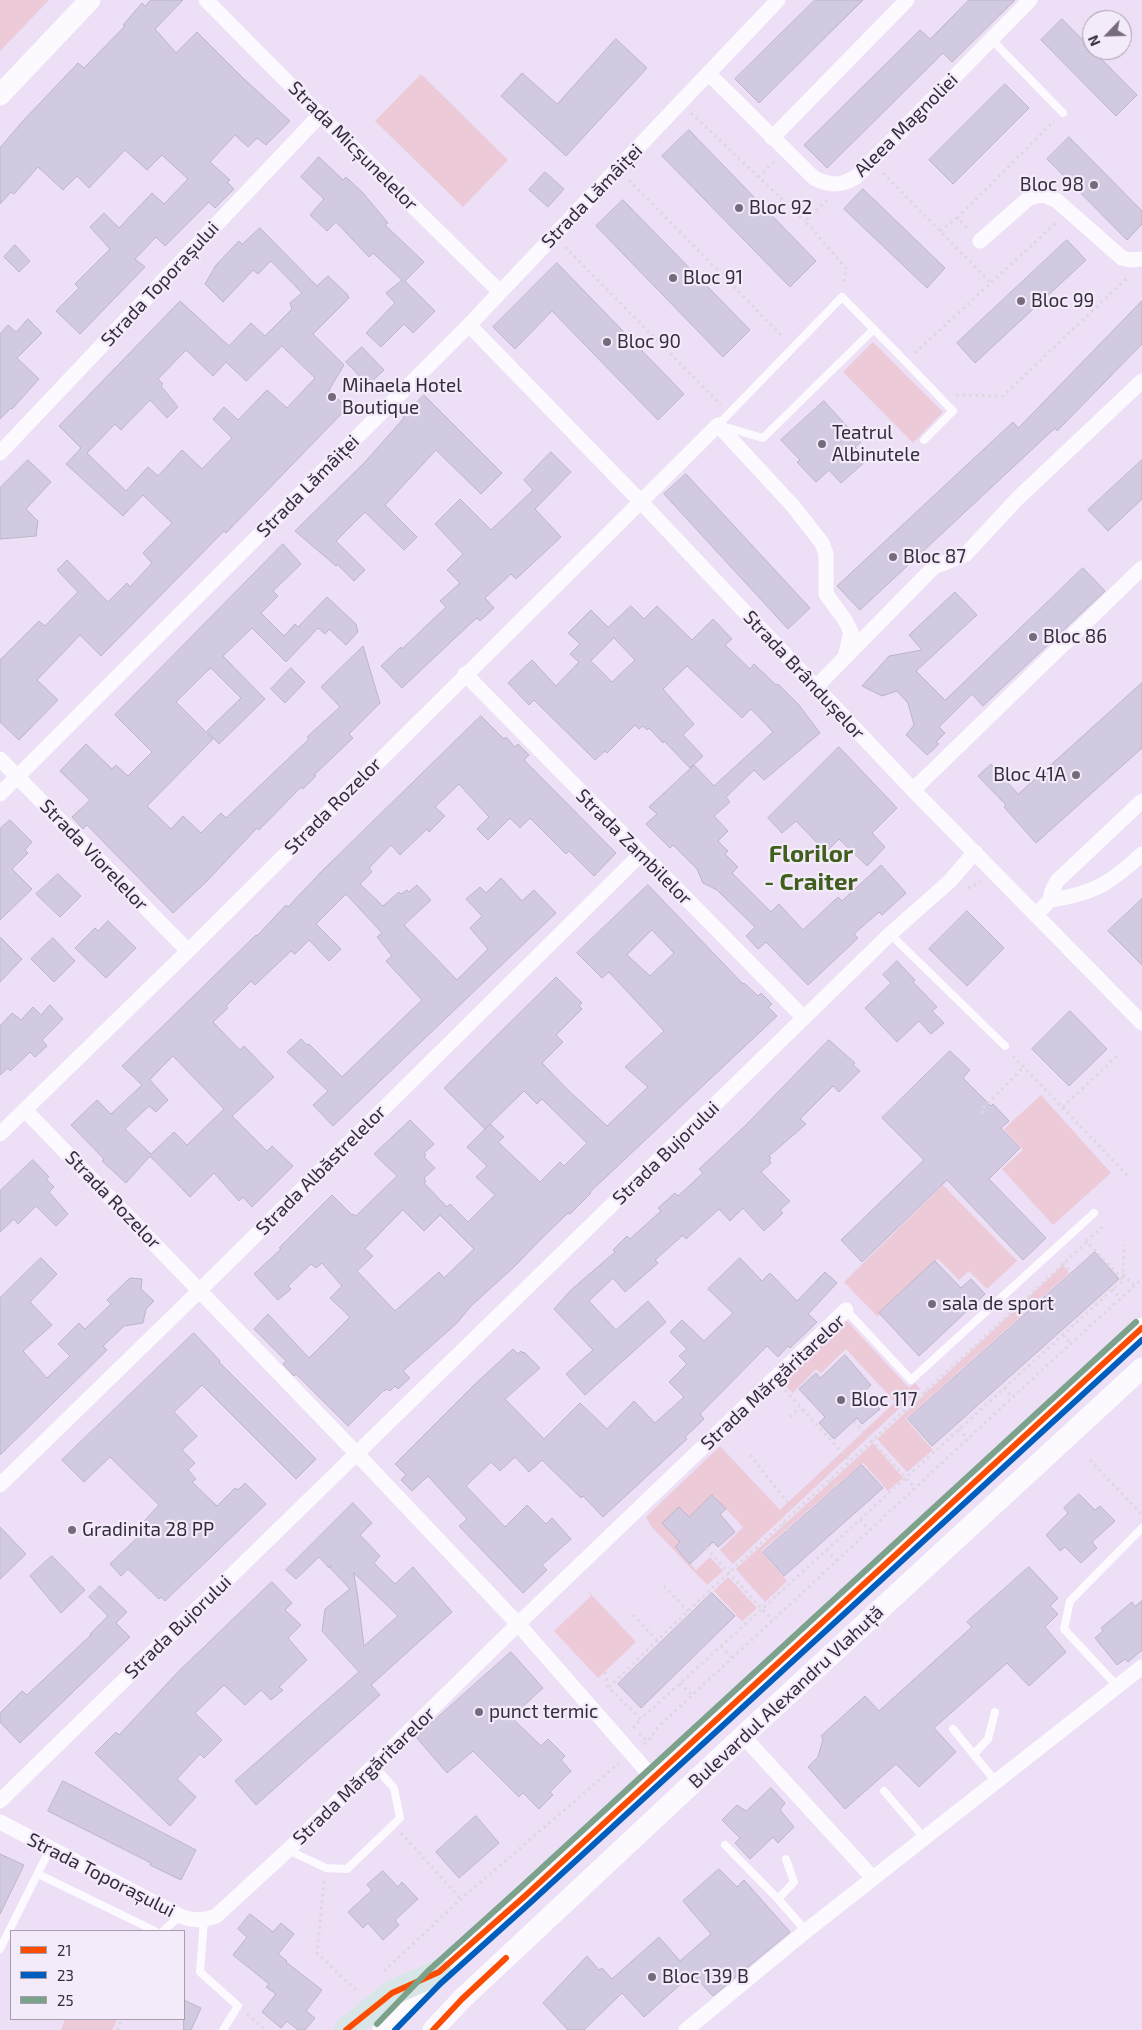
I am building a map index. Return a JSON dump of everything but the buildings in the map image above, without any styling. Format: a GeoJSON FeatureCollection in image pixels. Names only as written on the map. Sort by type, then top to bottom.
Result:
{"type":"FeatureCollection","features":[{"type":"Feature","properties":{"kind":"main road"},"geometry":{"type":"LineString","coordinates":[[0,96],[90,0]]}},
{"type":"Feature","properties":{"kind":"main road","name":"Bulevardul Alexandru Vlahuță"},"geometry":{"type":"LineString","coordinates":[[382,2030],[440,1972],[1142,1328]]}},
{"type":"Feature","properties":{"kind":"main road","name":"Bulevardul Alexandru Vlahuță"},"geometry":{"type":"LineString","coordinates":[[433,2030],[462,1999],[743,1736],[1142,1368]]}},
{"type":"Feature","properties":{"kind":"main road"},"geometry":{"type":"LineString","coordinates":[[346,2030],[392,1993],[440,1972]]}},
{"type":"Feature","properties":{"kind":"street","name":"Strada Micșunelelor"},"geometry":{"type":"LineString","coordinates":[[206,0],[500,292]]}},
{"type":"Feature","properties":{"kind":"street","name":"Strada Lămâiței"},"geometry":{"type":"LineString","coordinates":[[0,794],[469,324],[778,0]]}},
{"type":"Feature","properties":{"kind":"street"},"geometry":{"type":"LineString","coordinates":[[772,138],[907,0]]}},
{"type":"Feature","properties":{"kind":"street","name":"Aleea Magnoliei"},"geometry":{"type":"LineString","coordinates":[[709,74],[814,178],[833,184],[846,183],[856,177],[1030,0]]}},
{"type":"Feature","properties":{"kind":"street","name":"Strada Toporașului"},"geometry":{"type":"LineString","coordinates":[[0,453],[320,115]]}},
{"type":"Feature","properties":{"kind":"street"},"geometry":{"type":"LineString","coordinates":[[980,241],[1030,198],[1036,195],[1050,196],[1122,258],[1138,264]]}},
{"type":"Feature","properties":{"kind":"street","name":"Strada Brândușelor"},"geometry":{"type":"LineString","coordinates":[[469,324],[913,790],[1142,1023]]}},
{"type":"Feature","properties":{"kind":"street"},"geometry":{"type":"LineString","coordinates":[[816,687],[934,567],[966,554],[1017,499],[1142,381]]}},
{"type":"Feature","properties":{"kind":"street"},"geometry":{"type":"LineString","coordinates":[[718,426],[793,506],[822,543],[826,554],[826,594],[845,620],[850,632],[845,657]]}},
{"type":"Feature","properties":{"kind":"street","name":"Strada Rozelor"},"geometry":{"type":"LineString","coordinates":[[0,1134],[188,951],[465,674],[718,426]]}},
{"type":"Feature","properties":{"kind":"street"},"geometry":{"type":"LineString","coordinates":[[913,790],[1142,568]]}},
{"type":"Feature","properties":{"kind":"street","name":"Strada Zambilelor"},"geometry":{"type":"LineString","coordinates":[[465,674],[804,1018]]}},
{"type":"Feature","properties":{"kind":"street","name":"Strada Viorelelor"},"geometry":{"type":"LineString","coordinates":[[0,759],[188,951]]}},
{"type":"Feature","properties":{"kind":"street"},"geometry":{"type":"LineString","coordinates":[[1036,915],[1050,900],[1057,881],[1142,801]]}},
{"type":"Feature","properties":{"kind":"street","name":"Strada Bujorului"},"geometry":{"type":"LineString","coordinates":[[0,1801],[890,934],[950,880],[975,852]]}},
{"type":"Feature","properties":{"kind":"street","name":"Strada Albăstrelelor"},"geometry":{"type":"LineString","coordinates":[[0,1485],[641,854]]}},
{"type":"Feature","properties":{"kind":"street"},"geometry":{"type":"LineString","coordinates":[[1050,900],[1069,897],[1102,885],[1115,878],[1142,854]]}},
{"type":"Feature","properties":{"kind":"street","name":"Strada Rozelor"},"geometry":{"type":"LineString","coordinates":[[26,1110],[200,1290]]}},
{"type":"Feature","properties":{"kind":"street"},"geometry":{"type":"LineString","coordinates":[[200,1290],[518,1624],[652,1777]]}},
{"type":"Feature","properties":{"kind":"street","name":"Strada Mărgăritarelor"},"geometry":{"type":"LineString","coordinates":[[204,1920],[216,1916],[224,1910],[288,1850],[518,1624],[846,1310]]}},
{"type":"Feature","properties":{"kind":"street"},"geometry":{"type":"LineString","coordinates":[[686,2030],[806,1931],[1142,1667]]}},
{"type":"Feature","properties":{"kind":"street"},"geometry":{"type":"LineString","coordinates":[[743,1736],[873,1878]]}},
{"type":"Feature","properties":{"kind":"street","name":"Strada Toporașului"},"geometry":{"type":"LineString","coordinates":[[0,1822],[180,1916],[193,1920],[204,1920]]}},
{"type":"Feature","properties":{"kind":"lane"},"geometry":{"type":"LineString","coordinates":[[991,40],[1063,113]]}},
{"type":"Feature","properties":{"kind":"lane"},"geometry":{"type":"LineString","coordinates":[[718,426],[842,297],[954,411],[924,440]]}},
{"type":"Feature","properties":{"kind":"lane"},"geometry":{"type":"LineString","coordinates":[[718,426],[763,438],[874,329]]}},
{"type":"Feature","properties":{"kind":"lane"},"geometry":{"type":"LineString","coordinates":[[890,934],[1005,1046]]}},
{"type":"Feature","properties":{"kind":"lane","name":"Strada Mărgăritarelor"},"geometry":{"type":"LineString","coordinates":[[846,1310],[911,1380],[1094,1213]]}},
{"type":"Feature","properties":{"kind":"lane"},"geometry":{"type":"LineString","coordinates":[[1118,1687],[1064,1629],[1070,1600],[1142,1528]]}},
{"type":"Feature","properties":{"kind":"lane"},"geometry":{"type":"LineString","coordinates":[[974,1754],[988,1739],[995,1712]]}},
{"type":"Feature","properties":{"kind":"lane"},"geometry":{"type":"LineString","coordinates":[[953,1729],[996,1782]]}},
{"type":"Feature","properties":{"kind":"lane"},"geometry":{"type":"LineString","coordinates":[[288,1850],[326,1868],[347,1869],[393,1825],[400,1818],[394,1788],[374,1766]]}},
{"type":"Feature","properties":{"kind":"lane"},"geometry":{"type":"LineString","coordinates":[[884,1791],[925,1839]]}},
{"type":"Feature","properties":{"kind":"lane"},"geometry":{"type":"LineString","coordinates":[[725,1845],[778,1899],[806,1931]]}},
{"type":"Feature","properties":{"kind":"lane"},"geometry":{"type":"LineString","coordinates":[[0,1949],[50,1849]]}},
{"type":"Feature","properties":{"kind":"lane"},"geometry":{"type":"LineString","coordinates":[[778,1899],[794,1882],[786,1860]]}},
{"type":"Feature","properties":{"kind":"lane"},"geometry":{"type":"LineString","coordinates":[[38,1874],[153,1930]]}},
{"type":"Feature","properties":{"kind":"lane"},"geometry":{"type":"LineString","coordinates":[[164,1930],[180,1916]]}},
{"type":"Feature","properties":{"kind":"lane"},"geometry":{"type":"LineString","coordinates":[[204,1920],[200,1972],[238,2006],[223,2030]]}},
{"type":"Feature","properties":{"kind":"path"},"geometry":{"type":"LineString","coordinates":[[681,103],[805,222],[846,268],[842,297]]}},
{"type":"Feature","properties":{"kind":"path"},"geometry":{"type":"LineString","coordinates":[[940,231],[957,218],[1063,113]]}},
{"type":"Feature","properties":{"kind":"path"},"geometry":{"type":"LineString","coordinates":[[758,177],[785,150]]}},
{"type":"Feature","properties":{"kind":"path"},"geometry":{"type":"LineString","coordinates":[[872,161],[991,283]]}},
{"type":"Feature","properties":{"kind":"path"},"geometry":{"type":"LineString","coordinates":[[618,169],[793,347]]}},
{"type":"Feature","properties":{"kind":"path"},"geometry":{"type":"LineString","coordinates":[[805,222],[846,183]]}},
{"type":"Feature","properties":{"kind":"path"},"geometry":{"type":"LineString","coordinates":[[906,361],[1069,211]]}},
{"type":"Feature","properties":{"kind":"path"},"geometry":{"type":"LineString","coordinates":[[957,218],[980,241]]}},
{"type":"Feature","properties":{"kind":"path"},"geometry":{"type":"LineString","coordinates":[[554,236],[730,414]]}},
{"type":"Feature","properties":{"kind":"path"},"geometry":{"type":"LineString","coordinates":[[938,394],[1003,396],[1138,264]]}},
{"type":"Feature","properties":{"kind":"path"},"geometry":{"type":"LineString","coordinates":[[1005,1046],[1130,1178]]}},
{"type":"Feature","properties":{"kind":"path"},"geometry":{"type":"LineString","coordinates":[[1063,1107],[1119,1054]]}},
{"type":"Feature","properties":{"kind":"path"},"geometry":{"type":"LineString","coordinates":[[983,1113],[980,1110],[1024,1067]]}},
{"type":"Feature","properties":{"kind":"path"},"geometry":{"type":"LineString","coordinates":[[608,1687],[640,1660],[657,1640],[688,1611],[693,1609],[729,1573],[1105,1225]]}},
{"type":"Feature","properties":{"kind":"path"},"geometry":{"type":"LineString","coordinates":[[1087,1242],[1123,1280]]}},
{"type":"Feature","properties":{"kind":"path"},"geometry":{"type":"LineString","coordinates":[[632,1727],[1123,1280],[1124,1245]]}},
{"type":"Feature","properties":{"kind":"path"},"geometry":{"type":"LineString","coordinates":[[1063,1263],[1072,1273]]}},
{"type":"Feature","properties":{"kind":"path"},"geometry":{"type":"LineString","coordinates":[[1123,1273],[1135,1286]]}},
{"type":"Feature","properties":{"kind":"path"},"geometry":{"type":"LineString","coordinates":[[381,1974],[462,1899],[632,1752],[648,1742],[658,1727],[692,1695],[1142,1280]]}},
{"type":"Feature","properties":{"kind":"path"},"geometry":{"type":"LineString","coordinates":[[1112,1290],[1121,1299]]}},
{"type":"Feature","properties":{"kind":"path"},"geometry":{"type":"LineString","coordinates":[[1018,1306],[1025,1314]]}},
{"type":"Feature","properties":{"kind":"path"},"geometry":{"type":"LineString","coordinates":[[1063,1335],[1071,1344]]}},
{"type":"Feature","properties":{"kind":"path"},"geometry":{"type":"LineString","coordinates":[[971,1349],[978,1356]]}},
{"type":"Feature","properties":{"kind":"path"},"geometry":{"type":"LineString","coordinates":[[774,1379],[850,1461]]}},
{"type":"Feature","properties":{"kind":"path"},"geometry":{"type":"LineString","coordinates":[[1004,1388],[1013,1397]]}},
{"type":"Feature","properties":{"kind":"path"},"geometry":{"type":"LineString","coordinates":[[925,1391],[931,1398]]}},
{"type":"Feature","properties":{"kind":"path"},"geometry":{"type":"LineString","coordinates":[[790,1417],[800,1407]]}},
{"type":"Feature","properties":{"kind":"path"},"geometry":{"type":"LineString","coordinates":[[854,1421],[915,1488]]}},
{"type":"Feature","properties":{"kind":"path"},"geometry":{"type":"LineString","coordinates":[[959,1429],[968,1439]]}},
{"type":"Feature","properties":{"kind":"path"},"geometry":{"type":"LineString","coordinates":[[750,1455],[795,1512]]}},
{"type":"Feature","properties":{"kind":"path"},"geometry":{"type":"LineString","coordinates":[[1090,1460],[1142,1515]]}},
{"type":"Feature","properties":{"kind":"path"},"geometry":{"type":"LineString","coordinates":[[831,1479],[837,1486]]}},
{"type":"Feature","properties":{"kind":"path"},"geometry":{"type":"LineString","coordinates":[[860,1520],[870,1530]]}},
{"type":"Feature","properties":{"kind":"path"},"geometry":{"type":"LineString","coordinates":[[783,1523],[788,1530]]}},
{"type":"Feature","properties":{"kind":"path"},"geometry":{"type":"LineString","coordinates":[[706,1548],[772,1621]]}},
{"type":"Feature","properties":{"kind":"path"},"geometry":{"type":"LineString","coordinates":[[826,1550],[837,1561]]}},
{"type":"Feature","properties":{"kind":"path"},"geometry":{"type":"LineString","coordinates":[[664,1586],[688,1611]]}},
{"type":"Feature","properties":{"kind":"path"},"geometry":{"type":"LineString","coordinates":[[633,1615],[657,1640]]}},
{"type":"Feature","properties":{"kind":"path"},"geometry":{"type":"LineString","coordinates":[[721,1646],[732,1658]]}},
{"type":"Feature","properties":{"kind":"path"},"geometry":{"type":"LineString","coordinates":[[605,1672],[608,1687],[641,1719]]}},
{"type":"Feature","properties":{"kind":"path"},"geometry":{"type":"LineString","coordinates":[[680,1683],[692,1695]]}},
{"type":"Feature","properties":{"kind":"path"},"geometry":{"type":"LineString","coordinates":[[393,1825],[462,1899]]}},
{"type":"Feature","properties":{"kind":"path"},"geometry":{"type":"LineString","coordinates":[[326,1868],[317,1953],[360,1994]]}},
{"type":"Feature","properties":{"kind":"path"},"geometry":{"type":"LineString","coordinates":[[354,2000],[367,1987]]}},
{"type":"Feature","properties":{"kind":"path"},"geometry":{"type":"LineString","coordinates":[[238,2006],[266,2030]]}},
{"type":"Feature","properties":{"kind":"shaded area"},"geometry":{"type":"Polygon","coordinates":[[[0,0],[49,0],[0,51],[0,0]]]}},
{"type":"Feature","properties":{"kind":"shaded area"},"geometry":{"type":"Polygon","coordinates":[[[421,74],[508,160],[463,207],[375,121],[421,74]]]}},
{"type":"Feature","properties":{"kind":"shaded area"},"geometry":{"type":"Polygon","coordinates":[[[873,342],[943,412],[913,443],[843,372],[873,342]]]}},
{"type":"Feature","properties":{"kind":"shaded area"},"geometry":{"type":"Polygon","coordinates":[[[1041,1095],[1111,1173],[1053,1225],[1002,1169],[1023,1150],[1004,1129],[1041,1095]]]}},
{"type":"Feature","properties":{"kind":"shaded area"},"geometry":{"type":"Polygon","coordinates":[[[943,1185],[1017,1261],[987,1289],[969,1271],[959,1280],[938,1259],[879,1313],[878,1317],[844,1282],[943,1185]]]}},
{"type":"Feature","properties":{"kind":"shaded area"},"geometry":{"type":"Polygon","coordinates":[[[1063,1265],[1069,1273],[906,1419],[933,1450],[907,1472],[877,1439],[1063,1265]]]}},
{"type":"Feature","properties":{"kind":"shaded area"},"geometry":{"type":"Polygon","coordinates":[[[844,1318],[909,1388],[915,1383],[920,1389],[733,1564],[720,1550],[743,1527],[713,1495],[689,1517],[679,1507],[663,1522],[680,1542],[675,1547],[696,1570],[710,1557],[723,1571],[707,1585],[651,1526],[646,1517],[720,1446],[780,1510],[895,1402],[846,1349],[821,1373],[816,1369],[793,1393],[780,1381],[844,1318]]]}},
{"type":"Feature","properties":{"kind":"shaded area"},"geometry":{"type":"Polygon","coordinates":[[[873,1443],[903,1478],[888,1491],[863,1463],[761,1551],[787,1581],[765,1602],[736,1569],[873,1443]]]}},
{"type":"Feature","properties":{"kind":"shaded area"},"geometry":{"type":"Polygon","coordinates":[[[728,1577],[757,1608],[742,1621],[714,1591],[728,1577]]]}},
{"type":"Feature","properties":{"kind":"shaded area"},"geometry":{"type":"Polygon","coordinates":[[[587,1590],[636,1642],[598,1678],[554,1631],[591,1596],[587,1590]]]}},
{"type":"Feature","properties":{"kind":"shaded area"},"geometry":{"type":"Polygon","coordinates":[[[65,2020],[117,2020],[112,2030],[61,2030],[65,2020]]]}},
{"type":"Feature","properties":{"kind":"transit line","name":"25"},"geometry":{"type":"LineString","coordinates":[[377,2024],[428,1971],[1136,1322]]}},
{"type":"Feature","properties":{"kind":"transit line","name":"21"},"geometry":{"type":"LineString","coordinates":[[346,2030],[392,1993],[439,1972],[525,1896],[1142,1328]]}},
{"type":"Feature","properties":{"kind":"transit line","name":"23"},"geometry":{"type":"LineString","coordinates":[[395,2030],[440,1984],[1142,1340]]}},
{"type":"Feature","properties":{"kind":"transit line","name":"21"},"geometry":{"type":"LineString","coordinates":[[433,2030],[462,1999],[506,1958]]}},
{"type":"Feature","properties":{"kind":"place","name":"Bloc 98"},"geometry":{"type":"Point","coordinates":[1094,185]}},
{"type":"Feature","properties":{"kind":"place","name":"Bloc 92"},"geometry":{"type":"Point","coordinates":[739,208]}},
{"type":"Feature","properties":{"kind":"place","name":"Bloc 91"},"geometry":{"type":"Point","coordinates":[673,278]}},
{"type":"Feature","properties":{"kind":"place","name":"Bloc 99"},"geometry":{"type":"Point","coordinates":[1021,301]}},
{"type":"Feature","properties":{"kind":"place","name":"Bloc 90"},"geometry":{"type":"Point","coordinates":[607,342]}},
{"type":"Feature","properties":{"kind":"place","name":"Mihaela Hotel Boutique"},"geometry":{"type":"Point","coordinates":[332,397]}},
{"type":"Feature","properties":{"kind":"place","name":"Teatrul Albinutele"},"geometry":{"type":"Point","coordinates":[822,444]}},
{"type":"Feature","properties":{"kind":"place","name":"Bloc 87"},"geometry":{"type":"Point","coordinates":[893,557]}},
{"type":"Feature","properties":{"kind":"place","name":"Bloc 86"},"geometry":{"type":"Point","coordinates":[1033,637]}},
{"type":"Feature","properties":{"kind":"place","name":"Bloc 41A"},"geometry":{"type":"Point","coordinates":[1076,775]}},
{"type":"Feature","properties":{"kind":"place","name":"sala de sport"},"geometry":{"type":"Point","coordinates":[932,1304]}},
{"type":"Feature","properties":{"kind":"place","name":"Bloc 117"},"geometry":{"type":"Point","coordinates":[841,1400]}},
{"type":"Feature","properties":{"kind":"place","name":"Gradinita 28 PP"},"geometry":{"type":"Point","coordinates":[72,1530]}},
{"type":"Feature","properties":{"kind":"place","name":"punct termic"},"geometry":{"type":"Point","coordinates":[479,1712]}},
{"type":"Feature","properties":{"kind":"place","name":"Bloc 139 B"},"geometry":{"type":"Point","coordinates":[652,1977]}},
{"type":"Feature","properties":{"kind":"district","name":"Florilor - Craiter"},"geometry":{"type":"Point","coordinates":[811,868]}}]}
